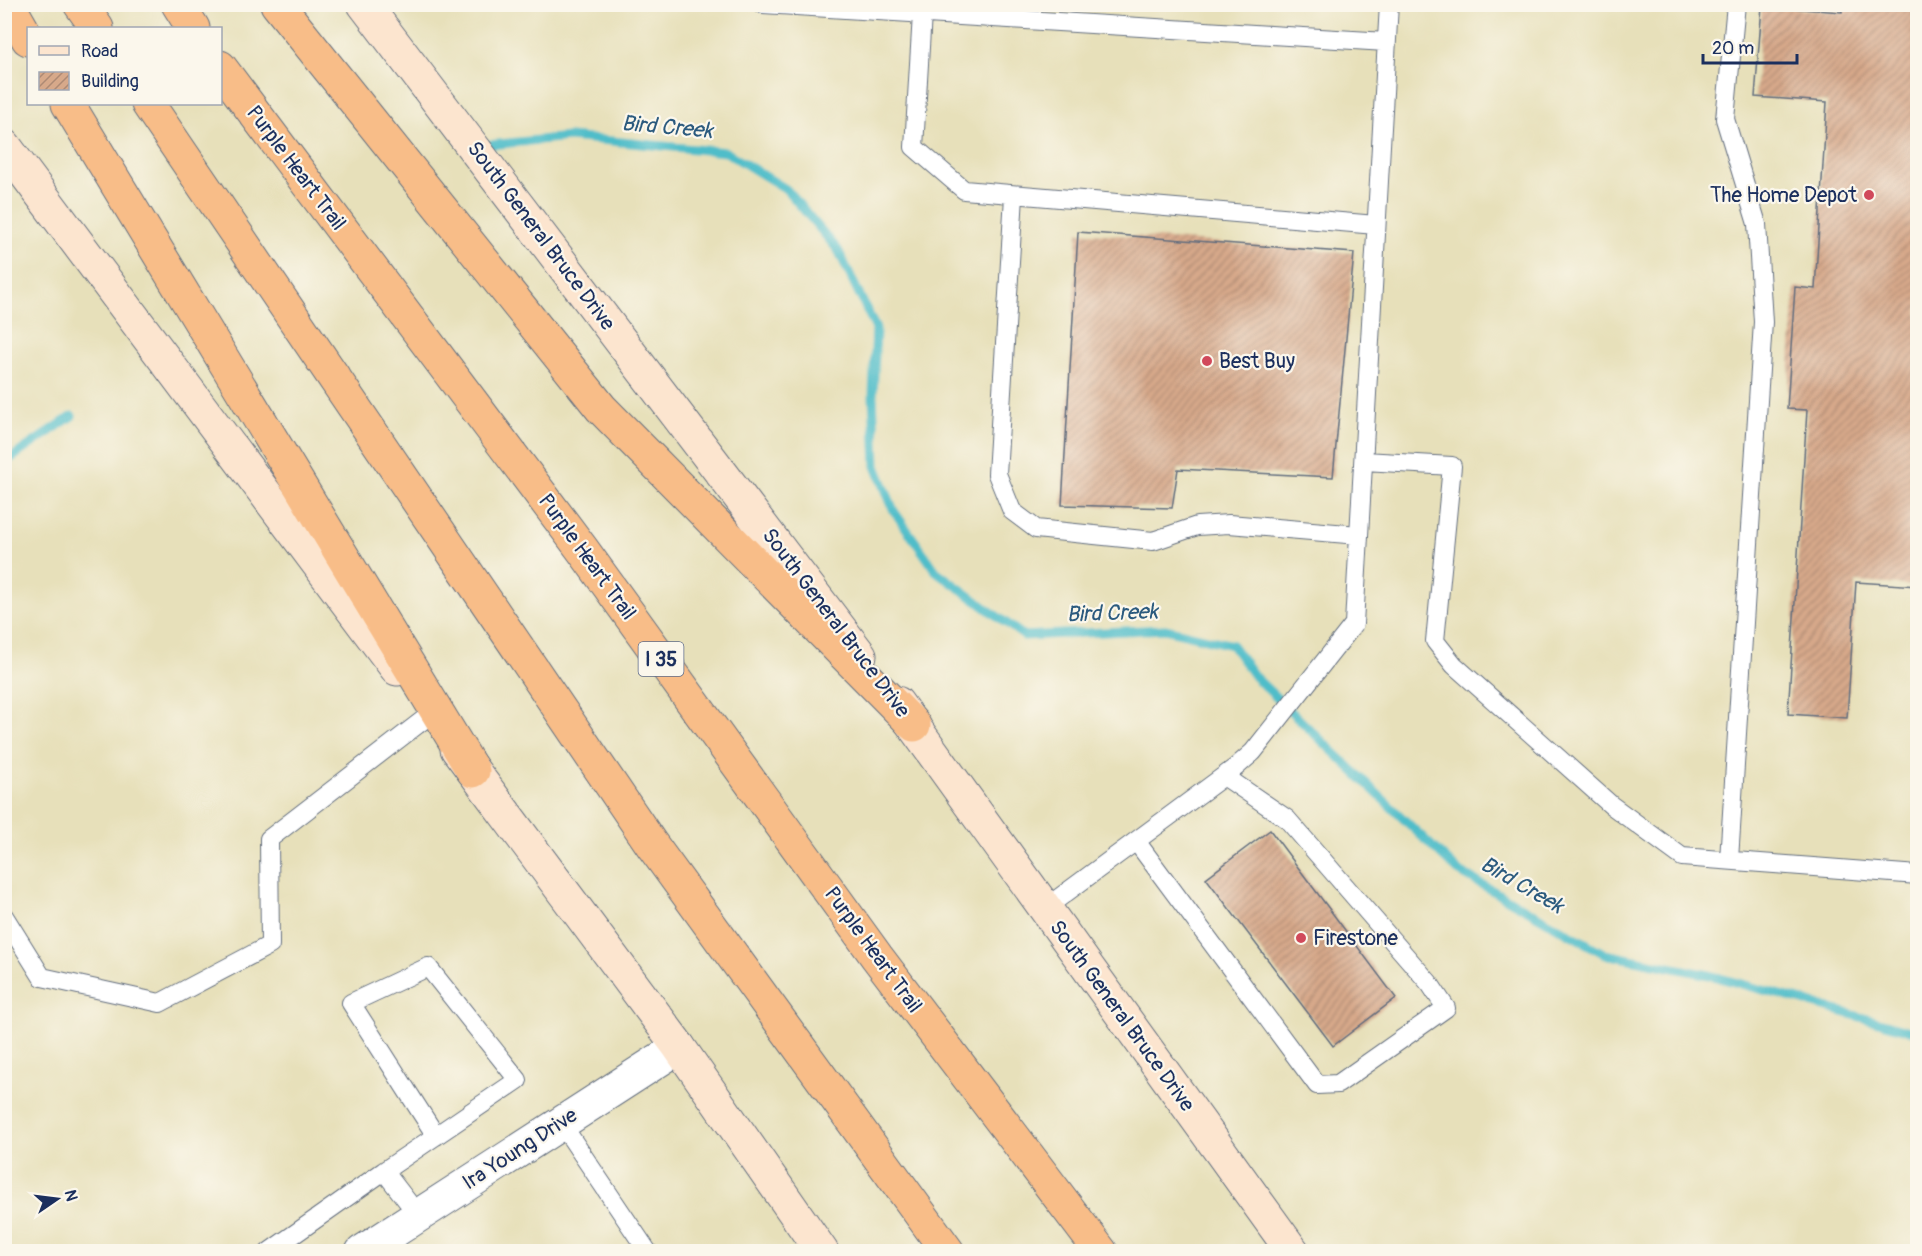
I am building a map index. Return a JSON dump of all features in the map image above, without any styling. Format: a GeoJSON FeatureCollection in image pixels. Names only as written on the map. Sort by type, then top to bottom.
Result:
{"type":"FeatureCollection","features":[{"type":"Feature","properties":{"kind":"highway"},"geometry":{"type":"LineString","coordinates":[[8,4],[27,37]]}},
{"type":"Feature","properties":{"kind":"highway"},"geometry":{"type":"LineString","coordinates":[[80,4],[96,27]]}},
{"type":"Feature","properties":{"kind":"highway"},"geometry":{"type":"LineString","coordinates":[[178,4],[192,27]]}},
{"type":"Feature","properties":{"kind":"highway"},"geometry":{"type":"LineString","coordinates":[[277,4],[601,408],[914,725]]}},
{"type":"Feature","properties":{"kind":"highway","name":"Purple Heart Trail"},"geometry":{"type":"LineString","coordinates":[[222,70],[582,549],[877,957],[1101,1251]]}},
{"type":"Feature","properties":{"kind":"highway"},"geometry":{"type":"LineString","coordinates":[[69,105],[473,771]]}},
{"type":"Feature","properties":{"kind":"highway"},"geometry":{"type":"LineString","coordinates":[[149,105],[652,845],[948,1251]]}},
{"type":"Feature","properties":{"kind":"main road","name":"South General Bruce Drive"},"geometry":{"type":"LineString","coordinates":[[364,4],[914,725],[1044,909],[1293,1251]]}},
{"type":"Feature","properties":{"kind":"main road"},"geometry":{"type":"LineString","coordinates":[[4,145],[679,1047],[822,1251]]}},
{"type":"Feature","properties":{"kind":"street","name":"Ira Young Drive"},"geometry":{"type":"LineString","coordinates":[[362,1251],[679,1047]]}},
{"type":"Feature","properties":{"kind":"lane"},"geometry":{"type":"LineString","coordinates":[[763,4],[1386,42]]}},
{"type":"Feature","properties":{"kind":"lane"},"geometry":{"type":"LineString","coordinates":[[1044,909],[1253,752],[1354,624],[1389,4]]}},
{"type":"Feature","properties":{"kind":"lane"},"geometry":{"type":"LineString","coordinates":[[1729,860],[1763,322],[1757,224],[1725,119],[1736,4]]}},
{"type":"Feature","properties":{"kind":"lane"},"geometry":{"type":"LineString","coordinates":[[922,14],[914,147],[964,190],[1376,225]]}},
{"type":"Feature","properties":{"kind":"lane"},"geometry":{"type":"LineString","coordinates":[[1014,196],[997,474],[1012,511],[1036,529],[1153,541],[1197,526],[1229,524],[1359,535]]}},
{"type":"Feature","properties":{"kind":"lane"},"geometry":{"type":"LineString","coordinates":[[1364,461],[1452,466],[1435,641],[1454,665],[1611,806],[1682,857],[1917,875]]}},
{"type":"Feature","properties":{"kind":"lane"},"geometry":{"type":"LineString","coordinates":[[4,916],[42,977],[160,1003],[270,945],[269,839],[431,714]]}},
{"type":"Feature","properties":{"kind":"lane"},"geometry":{"type":"LineString","coordinates":[[1136,841],[1317,1085],[1338,1084],[1446,1008],[1430,984],[1287,819],[1224,776]]}},
{"type":"Feature","properties":{"kind":"lane"},"geometry":{"type":"LineString","coordinates":[[270,1251],[518,1080],[428,966],[351,1003],[436,1136]]}},
{"type":"Feature","properties":{"kind":"lane"},"geometry":{"type":"LineString","coordinates":[[561,1123],[648,1251]]}},
{"type":"Feature","properties":{"kind":"lane"},"geometry":{"type":"LineString","coordinates":[[384,1171],[418,1215]]}},
{"type":"Feature","properties":{"kind":"building","name":"The Home Depot"},"geometry":{"type":"Polygon","coordinates":[[[1842,4],[1918,4],[1918,586],[1856,582],[1847,718],[1788,714],[1807,410],[1787,409],[1795,287],[1815,289],[1827,102],[1755,97],[1762,6],[1842,12],[1842,4]]]}},
{"type":"Feature","properties":{"kind":"building","name":"Best Buy"},"geometry":{"type":"Polygon","coordinates":[[[1078,232],[1354,253],[1333,477],[1178,469],[1172,508],[1062,505],[1078,232]]]}},
{"type":"Feature","properties":{"kind":"building","name":"Firestone"},"geometry":{"type":"Polygon","coordinates":[[[1270,830],[1396,998],[1333,1046],[1206,878],[1270,830]]]}},
{"type":"Feature","properties":{"kind":"waterway","name":"Bird Creek"},"geometry":{"type":"LineString","coordinates":[[489,145],[569,137],[726,152],[786,189],[838,250],[876,329],[873,395],[876,466],[894,511],[936,571],[1024,636],[1165,629],[1232,645],[1255,677],[1458,871],[1605,954],[1709,975],[1918,1033]]}},
{"type":"Feature","properties":{"kind":"waterway","name":"Bird Creek"},"geometry":{"type":"LineString","coordinates":[[4,463],[72,416]]}},
{"type":"Feature","properties":{"kind":"place","name":"The Home Depot"},"geometry":{"type":"Point","coordinates":[1869,195]}},
{"type":"Feature","properties":{"kind":"place","name":"Best Buy"},"geometry":{"type":"Point","coordinates":[1207,361]}},
{"type":"Feature","properties":{"kind":"place","name":"Firestone"},"geometry":{"type":"Point","coordinates":[1301,938]}}]}
